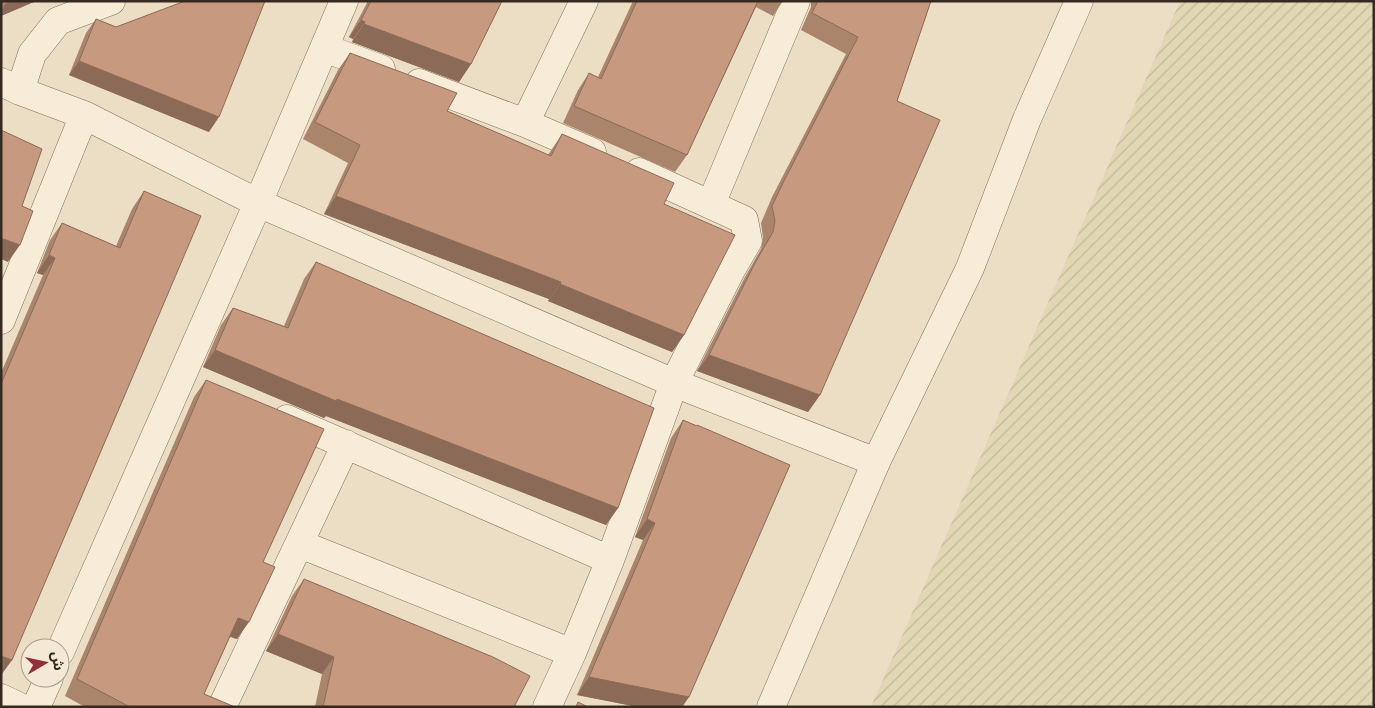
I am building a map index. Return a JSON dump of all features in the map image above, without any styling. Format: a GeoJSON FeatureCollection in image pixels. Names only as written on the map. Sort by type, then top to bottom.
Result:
{"type":"FeatureCollection","features":[{"type":"Feature","properties":{"kind":"street"},"geometry":{"type":"LineString","coordinates":[[112,1],[58,21],[32,54],[11,87],[84,115],[258,203],[674,383],[876,462]]}},
{"type":"Feature","properties":{"kind":"street"},"geometry":{"type":"LineString","coordinates":[[67,638],[191,379],[258,203],[344,1]]}},
{"type":"Feature","properties":{"kind":"street"},"geometry":{"type":"LineString","coordinates":[[525,123],[584,1]]}},
{"type":"Feature","properties":{"kind":"street"},"geometry":{"type":"LineString","coordinates":[[711,204],[796,1]]}},
{"type":"Feature","properties":{"kind":"street"},"geometry":{"type":"LineString","coordinates":[[771,707],[876,462],[970,268],[1027,119],[1079,1]]}},
{"type":"Feature","properties":{"kind":"street"},"geometry":{"type":"LineString","coordinates":[[324,48],[525,123],[744,220],[748,241],[731,270],[674,383],[610,560],[572,653],[547,707]]}},
{"type":"Feature","properties":{"kind":"street"},"geometry":{"type":"LineString","coordinates":[[1,320],[8,284],[84,115]]}},
{"type":"Feature","properties":{"kind":"street"},"geometry":{"type":"LineString","coordinates":[[264,409],[610,560]]}},
{"type":"Feature","properties":{"kind":"street"},"geometry":{"type":"LineString","coordinates":[[226,706],[346,444]]}},
{"type":"Feature","properties":{"kind":"street"},"geometry":{"type":"LineString","coordinates":[[300,544],[572,653]]}},
{"type":"Feature","properties":{"kind":"street"},"geometry":{"type":"LineString","coordinates":[[36,707],[45,688]]}},
{"type":"Feature","properties":{"kind":"street"},"geometry":{"type":"LineString","coordinates":[[1,698],[20,707]]}},
{"type":"Feature","properties":{"kind":"shaded area"},"geometry":{"type":"Polygon","coordinates":[[[1180,1],[1374,1],[1374,707],[871,707],[1180,1]]]}},
{"type":"Feature","properties":{"kind":"building"},"geometry":{"type":"Polygon","coordinates":[[[185,1],[265,1],[219,117],[79,61],[96,19],[116,27],[185,1]]]}},
{"type":"Feature","properties":{"kind":"building"},"geometry":{"type":"Polygon","coordinates":[[[371,1],[502,1],[471,64],[364,24],[365,22],[361,20],[371,1]]]}},
{"type":"Feature","properties":{"kind":"building"},"geometry":{"type":"Polygon","coordinates":[[[637,1],[758,1],[687,155],[574,106],[589,73],[601,79],[637,1]]]}},
{"type":"Feature","properties":{"kind":"building"},"geometry":{"type":"Polygon","coordinates":[[[818,1],[931,1],[897,101],[940,120],[820,395],[709,355],[756,261],[773,232],[775,221],[772,206],[858,37],[812,13],[818,1]]]}},
{"type":"Feature","properties":{"kind":"building"},"geometry":{"type":"Polygon","coordinates":[[[350,53],[457,93],[447,111],[551,156],[562,134],[674,183],[664,204],[735,235],[684,335],[560,284],[561,282],[336,196],[360,145],[315,122],[350,53]]]}},
{"type":"Feature","properties":{"kind":"building"},"geometry":{"type":"Polygon","coordinates":[[[1,130],[42,149],[22,206],[33,211],[20,245],[1,238],[1,130]]]}},
{"type":"Feature","properties":{"kind":"building"},"geometry":{"type":"Polygon","coordinates":[[[144,191],[201,216],[12,660],[1,656],[1,384],[55,258],[49,255],[62,223],[120,248],[144,191]]]}},
{"type":"Feature","properties":{"kind":"building"},"geometry":{"type":"Polygon","coordinates":[[[316,262],[654,408],[618,508],[337,399],[336,401],[215,350],[233,308],[288,328],[316,262]]]}},
{"type":"Feature","properties":{"kind":"building"},"geometry":{"type":"Polygon","coordinates":[[[206,380],[324,429],[263,562],[275,567],[249,622],[238,618],[204,694],[235,707],[130,707],[77,679],[206,380]]]}},
{"type":"Feature","properties":{"kind":"building"},"geometry":{"type":"Polygon","coordinates":[[[683,420],[790,465],[689,697],[589,677],[655,523],[647,519],[683,420]]]}},
{"type":"Feature","properties":{"kind":"building"},"geometry":{"type":"Polygon","coordinates":[[[304,579],[493,657],[530,676],[514,707],[323,707],[334,657],[278,634],[304,579]]]}},
{"type":"Feature","properties":{"kind":"building"},"geometry":{"type":"Polygon","coordinates":[[[578,702],[588,707],[576,707],[578,702]]]}}]}
